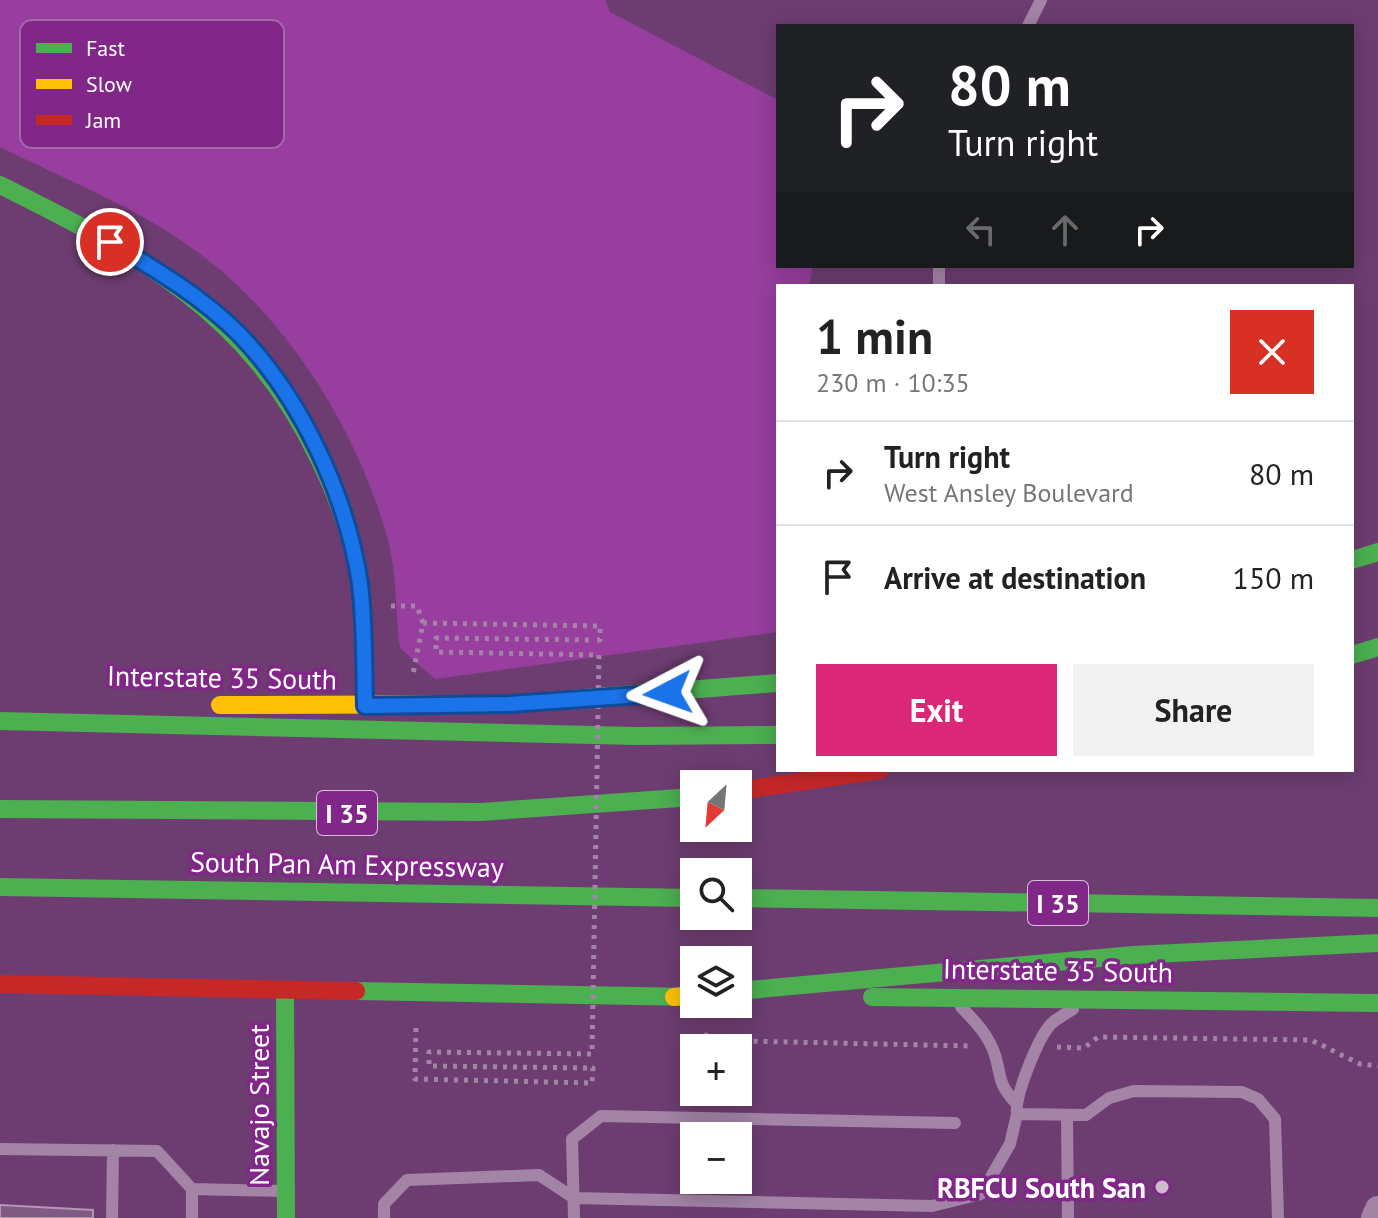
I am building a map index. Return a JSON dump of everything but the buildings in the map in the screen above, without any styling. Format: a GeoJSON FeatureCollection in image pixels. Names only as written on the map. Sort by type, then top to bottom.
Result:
{"type":"FeatureCollection","features":[{"type":"Feature","properties":{"kind":"main road"},"geometry":{"type":"LineString","coordinates":[[0,185],[88,228],[175,282],[239,335],[279,386],[314,445],[344,518],[360,584],[365,706]]}},
{"type":"Feature","properties":{"kind":"main road"},"geometry":{"type":"LineString","coordinates":[[1354,559],[1378,552]]}},
{"type":"Feature","properties":{"kind":"main road"},"geometry":{"type":"LineString","coordinates":[[1354,654],[1378,647]]}},
{"type":"Feature","properties":{"kind":"main road","name":"Interstate 35 South"},"geometry":{"type":"LineString","coordinates":[[206,705],[510,704],[776,683]]}},
{"type":"Feature","properties":{"kind":"main road","name":"Interstate 35 South"},"geometry":{"type":"LineString","coordinates":[[0,703],[79,704]]}},
{"type":"Feature","properties":{"kind":"main road"},"geometry":{"type":"LineString","coordinates":[[0,721],[635,736],[776,735]]}},
{"type":"Feature","properties":{"kind":"main road"},"geometry":{"type":"LineString","coordinates":[[752,789],[866,772]]}},
{"type":"Feature","properties":{"kind":"main road","name":"South Pan Am Expressway"},"geometry":{"type":"LineString","coordinates":[[0,809],[481,812],[680,798]]}},
{"type":"Feature","properties":{"kind":"main road","name":"South Pan Am Expressway"},"geometry":{"type":"LineString","coordinates":[[0,887],[680,898]]}},
{"type":"Feature","properties":{"kind":"main road","name":"I 35"},"geometry":{"type":"LineString","coordinates":[[752,898],[1378,908]]}},
{"type":"Feature","properties":{"kind":"main road"},"geometry":{"type":"LineString","coordinates":[[752,993],[1133,955],[1378,943]]}},
{"type":"Feature","properties":{"kind":"main road"},"geometry":{"type":"LineString","coordinates":[[0,984],[285,992],[680,997]]}},
{"type":"Feature","properties":{"kind":"main road","name":"Navajo Street"},"geometry":{"type":"LineString","coordinates":[[285,992],[286,1218]]}},
{"type":"Feature","properties":{"kind":"main road","name":"Interstate 35 South"},"geometry":{"type":"LineString","coordinates":[[752,994],[1378,1003]]}},
{"type":"Feature","properties":{"kind":"street"},"geometry":{"type":"LineString","coordinates":[[1374,1218],[1378,1209]]}},
{"type":"Feature","properties":{"kind":"lane"},"geometry":{"type":"LineString","coordinates":[[1029,24],[1041,0]]}},
{"type":"Feature","properties":{"kind":"lane"},"geometry":{"type":"LineString","coordinates":[[950,997],[979,1025],[995,1054],[1000,1086],[1016,1108],[1086,1115],[1109,1098],[1134,1091],[1242,1092],[1258,1099],[1275,1119],[1278,1218]]}},
{"type":"Feature","properties":{"kind":"lane"},"geometry":{"type":"LineString","coordinates":[[384,1218],[384,1204],[407,1180],[539,1175],[574,1198],[889,1212],[981,1194],[1010,1144],[1016,1108],[1039,1043],[1052,1024],[1089,999]]}},
{"type":"Feature","properties":{"kind":"lane"},"geometry":{"type":"LineString","coordinates":[[1067,1115],[1068,1218]]}},
{"type":"Feature","properties":{"kind":"lane"},"geometry":{"type":"LineString","coordinates":[[574,1218],[572,1139],[601,1116],[955,1123]]}},
{"type":"Feature","properties":{"kind":"lane"},"geometry":{"type":"LineString","coordinates":[[0,1149],[157,1151],[192,1189],[192,1218]]}},
{"type":"Feature","properties":{"kind":"lane"},"geometry":{"type":"LineString","coordinates":[[112,1218],[113,1150]]}},
{"type":"Feature","properties":{"kind":"lane"},"geometry":{"type":"LineString","coordinates":[[192,1189],[287,1192]]}},
{"type":"Feature","properties":{"kind":"path"},"geometry":{"type":"LineString","coordinates":[[391,606],[417,606],[423,623],[416,671],[406,680]]}},
{"type":"Feature","properties":{"kind":"path"},"geometry":{"type":"LineString","coordinates":[[416,1028],[415,1079],[592,1083],[593,1068],[429,1066],[429,1052],[592,1054],[599,655],[436,652],[436,638],[600,640],[600,626],[423,623]]}},
{"type":"Feature","properties":{"kind":"path"},"geometry":{"type":"LineString","coordinates":[[1050,1047],[1084,1048],[1098,1037],[1311,1040],[1360,1064],[1378,1066]]}},
{"type":"Feature","properties":{"kind":"path"},"geometry":{"type":"LineString","coordinates":[[752,1041],[975,1046]]}},
{"type":"Feature","properties":{"kind":"shaded area"},"geometry":{"type":"Polygon","coordinates":[[[0,0],[605,0],[610,12],[776,99],[776,268],[813,268],[809,284],[776,284],[776,632],[435,679],[400,648],[392,561],[373,494],[338,417],[291,346],[235,284],[181,240],[105,197],[0,147],[0,0]]]}},
{"type":"Feature","properties":{"kind":"traffic: fast"},"geometry":{"type":"LineString","coordinates":[[0,185],[99,236],[185,293],[224,326],[259,364],[291,408],[333,489],[354,552],[363,615],[365,706]]}},
{"type":"Feature","properties":{"kind":"traffic: fast"},"geometry":{"type":"LineString","coordinates":[[1354,559],[1378,552]]}},
{"type":"Feature","properties":{"kind":"traffic: fast"},"geometry":{"type":"LineString","coordinates":[[1354,654],[1378,647]]}},
{"type":"Feature","properties":{"kind":"traffic: fast"},"geometry":{"type":"LineString","coordinates":[[609,696],[776,683]]}},
{"type":"Feature","properties":{"kind":"traffic: fast"},"geometry":{"type":"LineString","coordinates":[[0,721],[635,736],[776,735]]}},
{"type":"Feature","properties":{"kind":"traffic: fast"},"geometry":{"type":"LineString","coordinates":[[0,809],[481,812],[680,798]]}},
{"type":"Feature","properties":{"kind":"traffic: fast"},"geometry":{"type":"LineString","coordinates":[[0,887],[680,898]]}},
{"type":"Feature","properties":{"kind":"traffic: fast"},"geometry":{"type":"LineString","coordinates":[[752,898],[1378,908]]}},
{"type":"Feature","properties":{"kind":"traffic: fast"},"geometry":{"type":"LineString","coordinates":[[752,990],[1133,955],[1378,943]]}},
{"type":"Feature","properties":{"kind":"traffic: fast"},"geometry":{"type":"LineString","coordinates":[[356,991],[680,997]]}},
{"type":"Feature","properties":{"kind":"traffic: fast"},"geometry":{"type":"LineString","coordinates":[[285,992],[286,1218]]}},
{"type":"Feature","properties":{"kind":"traffic: fast"},"geometry":{"type":"LineString","coordinates":[[872,997],[1378,1003]]}},
{"type":"Feature","properties":{"kind":"traffic: slow"},"geometry":{"type":"LineString","coordinates":[[220,705],[510,704],[609,696]]}},
{"type":"Feature","properties":{"kind":"traffic: slow"},"geometry":{"type":"LineString","coordinates":[[674,997],[680,996]]}},
{"type":"Feature","properties":{"kind":"traffic: jam"},"geometry":{"type":"LineString","coordinates":[[752,789],[866,772]]}},
{"type":"Feature","properties":{"kind":"traffic: jam"},"geometry":{"type":"LineString","coordinates":[[0,984],[356,991]]}},
{"type":"Feature","properties":{"kind":"place","name":"RBFCU South San"},"geometry":{"type":"Point","coordinates":[1162,1187]}},
{"type":"Feature","properties":{"kind":"route"},"geometry":{"type":"LineString","coordinates":[[110,242],[175,282],[239,335],[279,386],[314,445],[344,518],[360,584],[365,706],[510,704],[668,693]]}}]}
